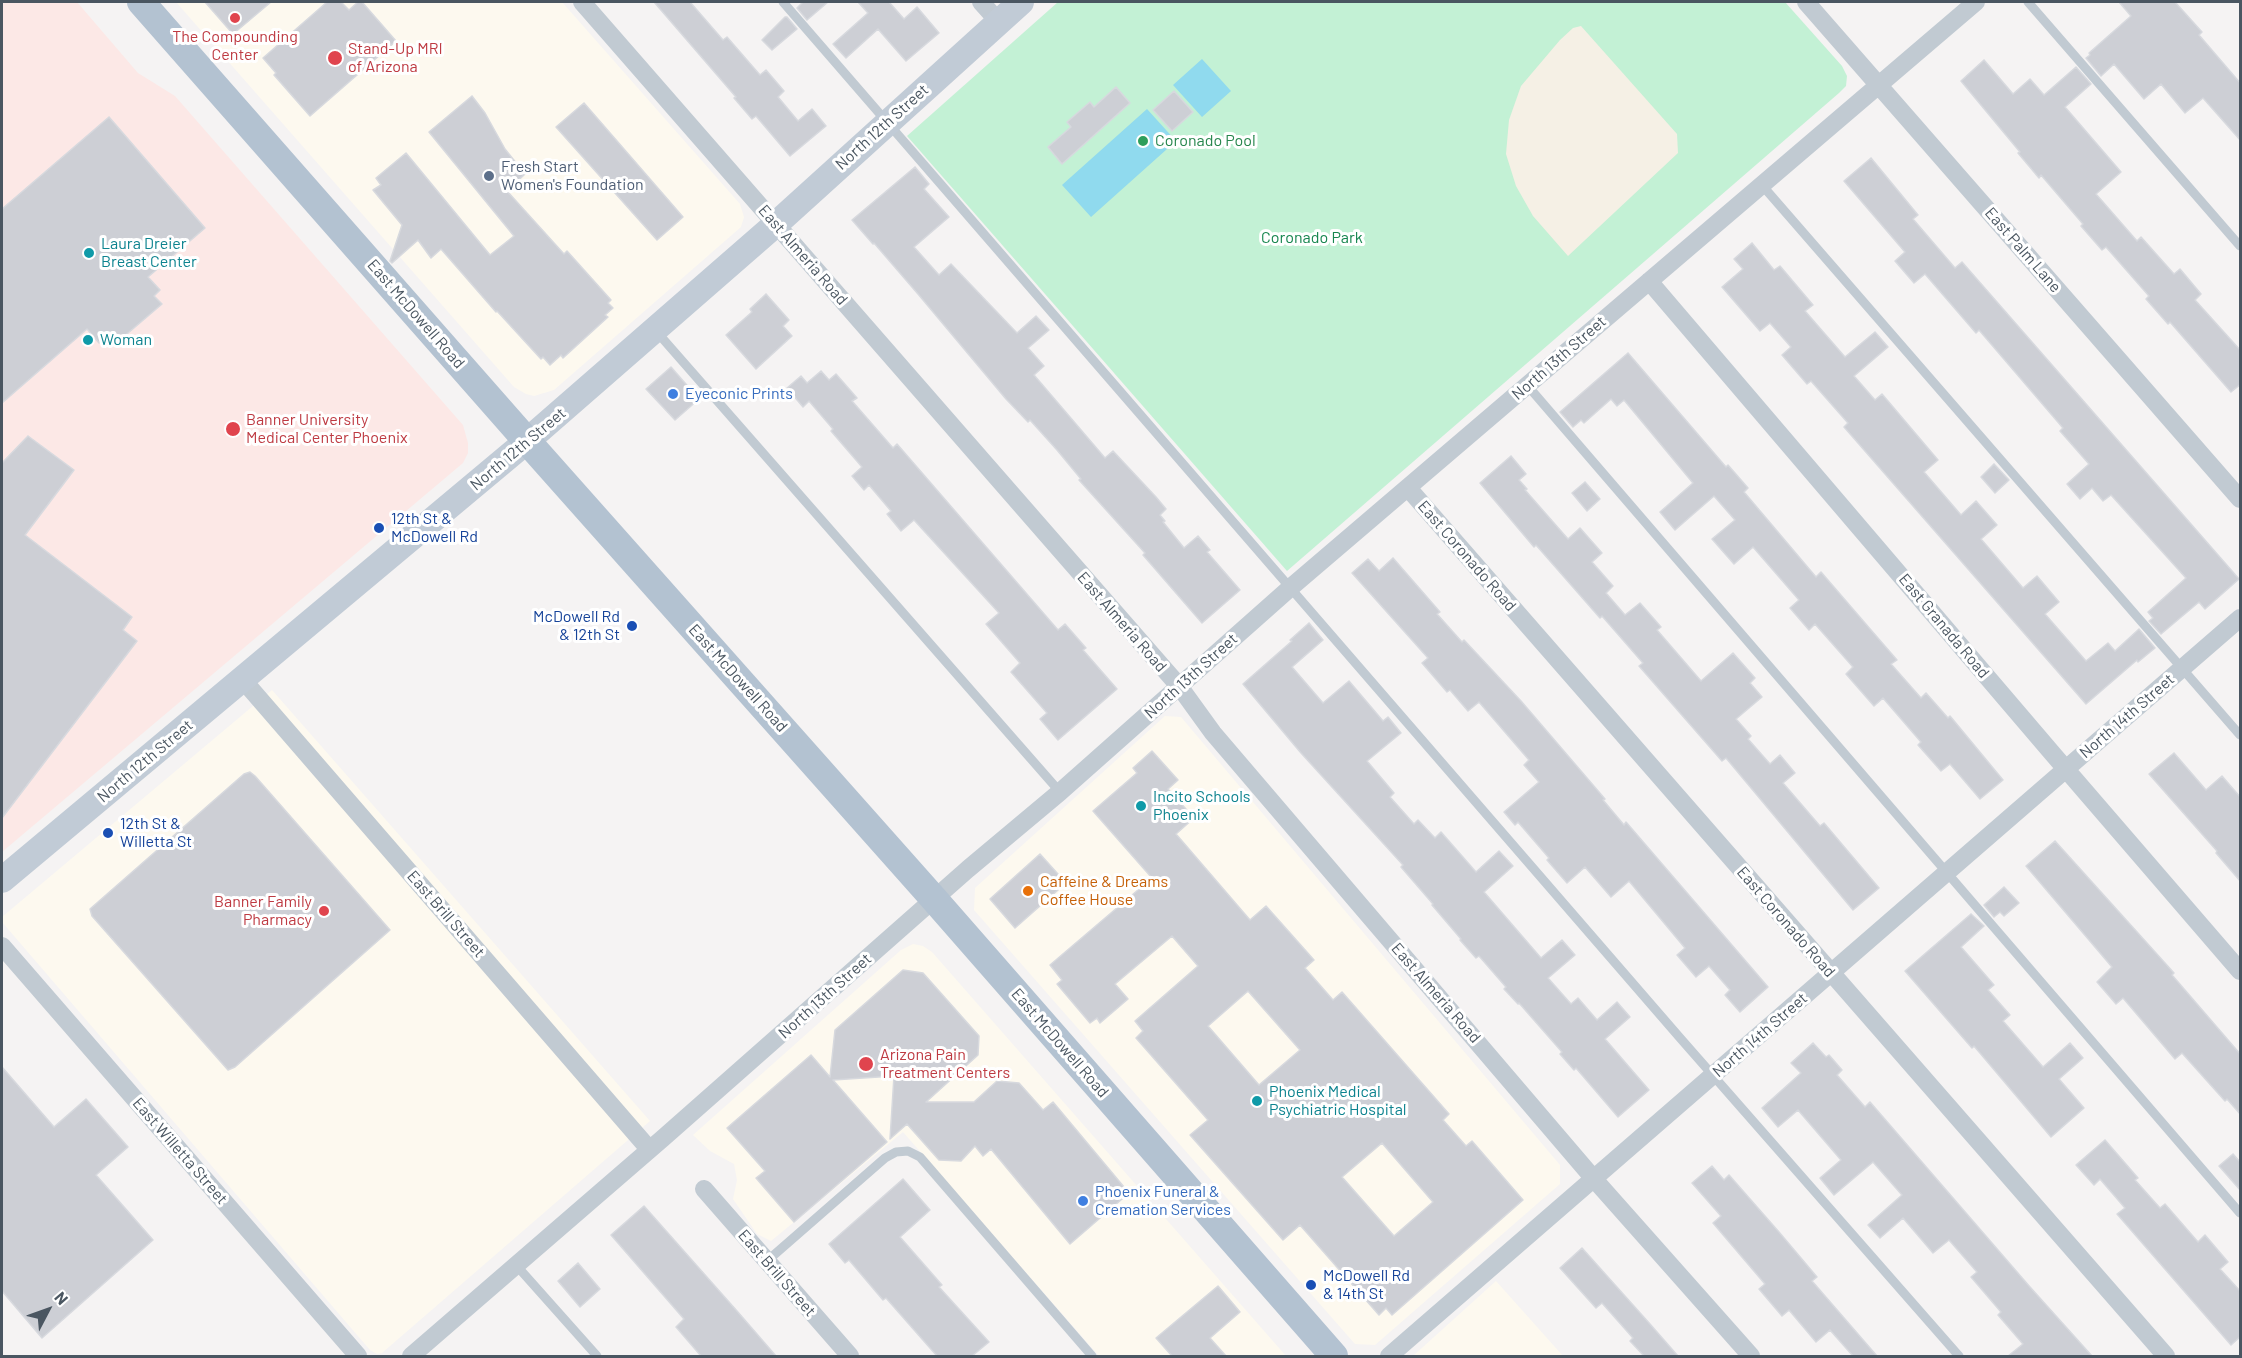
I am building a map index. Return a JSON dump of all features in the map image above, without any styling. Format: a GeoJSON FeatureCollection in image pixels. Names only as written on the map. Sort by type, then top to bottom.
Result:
{"type":"FeatureCollection","features":[{"type":"Feature","properties":{"kind":"main road","name":"East McDowell Road"},"geometry":{"type":"LineString","coordinates":[[141,2],[934,899],[1334,1356]]}},
{"type":"Feature","properties":{"kind":"street","name":"East Almeria Road"},"geometry":{"type":"LineString","coordinates":[[582,2],[1179,686],[1213,733],[1594,1179],[1751,1356]]}},
{"type":"Feature","properties":{"kind":"street"},"geometry":{"type":"LineString","coordinates":[[981,2],[998,21]]}},
{"type":"Feature","properties":{"kind":"street","name":"North 12th Street"},"geometry":{"type":"LineString","coordinates":[[2,880],[527,441],[776,224],[1021,2]]}},
{"type":"Feature","properties":{"kind":"street","name":"East Palm Lane"},"geometry":{"type":"LineString","coordinates":[[1806,2],[2241,499]]}},
{"type":"Feature","properties":{"kind":"street","name":"North 13th Street"},"geometry":{"type":"LineString","coordinates":[[411,1356],[934,899],[1060,792],[1290,588],[1976,2]]}},
{"type":"Feature","properties":{"kind":"street","name":"East Granada Road"},"geometry":{"type":"LineString","coordinates":[[1649,281],[2066,770],[2241,971]]}},
{"type":"Feature","properties":{"kind":"street","name":"East Coronado Road"},"geometry":{"type":"LineString","coordinates":[[1407,488],[2166,1356]]}},
{"type":"Feature","properties":{"kind":"street","name":"North 14th Street"},"geometry":{"type":"LineString","coordinates":[[1389,1356],[2241,618]]}},
{"type":"Feature","properties":{"kind":"street","name":"East Brill Street"},"geometry":{"type":"LineString","coordinates":[[243,680],[649,1149]]}},
{"type":"Feature","properties":{"kind":"street","name":"East Willetta Street"},"geometry":{"type":"LineString","coordinates":[[2,946],[358,1356]]}},
{"type":"Feature","properties":{"kind":"street","name":"East Brill Street"},"geometry":{"type":"LineString","coordinates":[[705,1189],[850,1356]]}},
{"type":"Feature","properties":{"kind":"lane"},"geometry":{"type":"LineString","coordinates":[[783,2],[1713,1076],[1959,1356]]}},
{"type":"Feature","properties":{"kind":"lane"},"geometry":{"type":"LineString","coordinates":[[2028,2],[2241,246]]}},
{"type":"Feature","properties":{"kind":"lane"},"geometry":{"type":"LineString","coordinates":[[1761,184],[2241,735]]}},
{"type":"Feature","properties":{"kind":"lane"},"geometry":{"type":"LineString","coordinates":[[654,330],[1060,792]]}},
{"type":"Feature","properties":{"kind":"lane"},"geometry":{"type":"LineString","coordinates":[[1527,385],[2241,1213]]}},
{"type":"Feature","properties":{"kind":"lane"},"geometry":{"type":"LineString","coordinates":[[767,1261],[885,1158],[896,1152],[908,1151],[920,1157],[1092,1356]]}},
{"type":"Feature","properties":{"kind":"lane"},"geometry":{"type":"LineString","coordinates":[[516,1265],[597,1356]]}},
{"type":"Feature","properties":{"kind":"shaded area","name":"Banner University Medical Center Phoenix"},"geometry":{"type":"Polygon","coordinates":[[[2,2],[77,2],[138,73],[175,96],[463,425],[468,453],[463,463],[2,852],[2,2]]]}},
{"type":"Feature","properties":{"kind":"shaded area"},"geometry":{"type":"Polygon","coordinates":[[[176,2],[562,2],[740,204],[744,217],[741,227],[554,390],[534,396],[526,394],[514,387],[176,2]]]}},
{"type":"Feature","properties":{"kind":"shaded area"},"geometry":{"type":"Polygon","coordinates":[[[272,690],[650,1121],[382,1353],[377,1354],[370,1350],[2,922],[2,917],[272,690]]]}},
{"type":"Feature","properties":{"kind":"shaded area"},"geometry":{"type":"Polygon","coordinates":[[[1165,716],[1181,717],[1560,1165],[1560,1184],[1375,1345],[1355,1344],[974,910],[975,888],[1165,716]]]}},
{"type":"Feature","properties":{"kind":"shaded area"},"geometry":{"type":"Polygon","coordinates":[[[913,944],[923,946],[932,952],[1286,1356],[1099,1356],[903,1132],[771,1241],[757,1234],[733,1199],[737,1180],[734,1164],[710,1151],[693,1135],[901,950],[913,944]]]}},
{"type":"Feature","properties":{"kind":"shaded area"},"geometry":{"type":"Polygon","coordinates":[[[1496,1281],[1563,1356],[1413,1356],[1496,1281]]]}},
{"type":"Feature","properties":{"kind":"green space","name":"Coronado Park"},"geometry":{"type":"Polygon","coordinates":[[[1058,2],[1785,2],[1842,66],[1847,76],[1846,86],[1287,571],[907,136],[1058,2]]]}},
{"type":"Feature","properties":{"kind":"sand"},"geometry":{"type":"Polygon","coordinates":[[[1581,26],[1677,134],[1678,153],[1568,256],[1533,216],[1516,186],[1506,154],[1509,120],[1521,86],[1560,40],[1573,28],[1581,26]]]}},
{"type":"Feature","properties":{"kind":"water"},"geometry":{"type":"Polygon","coordinates":[[[1202,59],[1231,91],[1202,117],[1173,85],[1202,59]]]}},
{"type":"Feature","properties":{"kind":"water"},"geometry":{"type":"Polygon","coordinates":[[[1147,109],[1176,141],[1091,217],[1062,185],[1147,109]]]}},
{"type":"Feature","properties":{"kind":"building","name":"The Compounding Center"},"geometry":{"type":"Polygon","coordinates":[[[205,2],[271,2],[233,34],[205,2]]]}},
{"type":"Feature","properties":{"kind":"building","name":"Stand-Up MRI of Arizona"},"geometry":{"type":"Polygon","coordinates":[[[327,2],[341,2],[349,10],[358,2],[362,2],[396,41],[310,116],[274,75],[276,73],[263,58],[327,2]]]}},
{"type":"Feature","properties":{"kind":"building"},"geometry":{"type":"Polygon","coordinates":[[[654,2],[690,2],[723,40],[727,37],[760,75],[766,70],[784,91],[778,97],[798,121],[812,109],[826,126],[790,156],[756,116],[752,119],[734,98],[736,97],[654,2]]]}},
{"type":"Feature","properties":{"kind":"building"},"geometry":{"type":"Polygon","coordinates":[[[803,2],[828,2],[807,20],[797,8],[803,2]]]}},
{"type":"Feature","properties":{"kind":"building"},"geometry":{"type":"Polygon","coordinates":[[[858,2],[889,2],[904,19],[917,7],[939,33],[906,61],[878,29],[846,58],[833,44],[868,13],[858,2]]]}},
{"type":"Feature","properties":{"kind":"building"},"geometry":{"type":"Polygon","coordinates":[[[2119,2],[2175,2],[2202,32],[2199,35],[2241,84],[2241,141],[2203,98],[2185,113],[2161,84],[2144,99],[2114,64],[2101,76],[2086,58],[2131,16],[2119,2]]]}},
{"type":"Feature","properties":{"kind":"building"},"geometry":{"type":"Polygon","coordinates":[[[785,17],[797,29],[772,50],[762,40],[785,17]]]}},
{"type":"Feature","properties":{"kind":"building"},"geometry":{"type":"Polygon","coordinates":[[[1984,60],[2013,94],[2030,79],[2044,95],[2076,67],[2091,84],[2065,107],[2121,172],[2096,194],[2137,241],[2141,237],[2174,274],[2180,269],[2201,294],[2195,300],[2241,351],[2241,384],[2231,392],[2170,322],[2168,324],[2146,299],[2149,296],[2106,247],[2102,250],[2041,175],[2039,178],[1961,81],[1984,60]]]}},
{"type":"Feature","properties":{"kind":"building"},"geometry":{"type":"Polygon","coordinates":[[[1116,87],[1130,103],[1062,164],[1048,147],[1071,127],[1067,122],[1090,102],[1094,107],[1116,87]]]}},
{"type":"Feature","properties":{"kind":"building"},"geometry":{"type":"Polygon","coordinates":[[[1174,91],[1193,112],[1172,131],[1153,110],[1174,91]]]}},
{"type":"Feature","properties":{"kind":"building"},"geometry":{"type":"Polygon","coordinates":[[[472,96],[485,113],[505,149],[525,174],[507,191],[564,254],[567,251],[611,300],[608,303],[613,308],[605,315],[608,317],[563,358],[561,355],[550,365],[543,357],[541,359],[496,312],[441,249],[431,258],[418,240],[392,263],[390,261],[402,225],[373,190],[381,185],[376,178],[406,153],[490,255],[514,236],[429,132],[472,96]]]}},
{"type":"Feature","properties":{"kind":"building"},"geometry":{"type":"Polygon","coordinates":[[[584,103],[683,217],[657,240],[556,127],[584,103]]]}},
{"type":"Feature","properties":{"kind":"building","name":"Laura Dreier Breast Center"},"geometry":{"type":"Polygon","coordinates":[[[109,117],[205,228],[148,277],[160,290],[154,296],[162,304],[114,345],[106,337],[99,343],[87,329],[2,403],[2,209],[109,117]]]}},
{"type":"Feature","properties":{"kind":"building"},"geometry":{"type":"Polygon","coordinates":[[[1871,158],[1918,215],[1913,219],[1955,268],[1962,262],[2239,579],[2205,609],[2199,602],[2161,634],[2149,621],[2153,618],[2148,612],[2186,578],[2111,495],[2103,501],[2092,488],[2080,499],[2067,484],[2089,464],[2060,431],[2063,428],[1979,330],[1976,333],[1925,274],[1914,283],[1895,261],[1905,252],[1844,181],[1871,158]]]}},
{"type":"Feature","properties":{"kind":"building"},"geometry":{"type":"Polygon","coordinates":[[[915,167],[929,184],[924,189],[949,217],[914,247],[939,275],[951,264],[1017,333],[1036,316],[1049,330],[1028,348],[1044,366],[1034,375],[1105,458],[1113,451],[1156,497],[1166,509],[1160,515],[1165,521],[1163,522],[1184,548],[1198,536],[1210,550],[1207,552],[1240,590],[1202,623],[1143,555],[1145,553],[1079,480],[1081,479],[1057,450],[1030,420],[1028,422],[1006,399],[852,220],[915,167]]]}},
{"type":"Feature","properties":{"kind":"building"},"geometry":{"type":"Polygon","coordinates":[[[1752,243],[1774,270],[1780,266],[1813,305],[1805,311],[1845,357],[1875,332],[1888,347],[1854,376],[1875,400],[1882,394],[1938,460],[1924,472],[1961,515],[1976,501],[1997,525],[1981,539],[2023,588],[2037,576],[2059,602],[2045,614],[2086,661],[2108,643],[2115,651],[2139,629],[2155,648],[2138,662],[2137,660],[2086,704],[1844,427],[1848,423],[1811,381],[1807,384],[1782,355],[1791,347],[1770,323],[1760,331],[1722,287],[1743,269],[1734,259],[1752,243]]]}},
{"type":"Feature","properties":{"kind":"building"},"geometry":{"type":"Polygon","coordinates":[[[766,294],[789,320],[783,326],[792,336],[756,369],[726,335],[752,312],[750,309],[766,294]]]}},
{"type":"Feature","properties":{"kind":"building"},"geometry":{"type":"Polygon","coordinates":[[[1628,353],[1726,467],[1728,465],[1748,488],[1744,492],[1816,577],[1821,572],[1897,660],[1891,664],[1921,698],[1926,693],[1948,718],[1950,716],[2003,780],[1980,799],[1950,764],[1941,771],[1918,745],[1921,742],[1883,698],[1874,706],[1846,674],[1853,667],[1815,624],[1809,630],[1790,608],[1799,600],[1753,547],[1734,564],[1712,539],[1735,520],[1714,496],[1675,530],[1660,512],[1693,483],[1624,400],[1617,406],[1611,399],[1584,423],[1581,420],[1573,427],[1560,412],[1628,353]]]}},
{"type":"Feature","properties":{"kind":"building","name":"Eyeconic Prints"},"geometry":{"type":"Polygon","coordinates":[[[671,367],[699,399],[675,420],[646,389],[671,367]]]}},
{"type":"Feature","properties":{"kind":"building"},"geometry":{"type":"Polygon","coordinates":[[[821,371],[829,380],[836,374],[857,398],[852,401],[893,448],[897,444],[1058,630],[1065,624],[1086,648],[1083,650],[1117,689],[1058,740],[1040,719],[1047,713],[1011,672],[1020,663],[986,624],[999,613],[914,520],[901,531],[887,514],[891,511],[869,485],[864,490],[852,476],[862,467],[831,431],[833,429],[809,401],[803,407],[787,388],[801,376],[807,383],[821,371]]]}},
{"type":"Feature","properties":{"kind":"building"},"geometry":{"type":"Polygon","coordinates":[[[28,436],[74,470],[25,535],[132,617],[123,630],[137,641],[2,818],[2,463],[28,436]]]}},
{"type":"Feature","properties":{"kind":"building"},"geometry":{"type":"Polygon","coordinates":[[[1511,456],[1526,474],[1519,480],[1527,489],[1525,490],[1568,539],[1580,528],[1602,553],[1592,562],[1613,586],[1606,593],[1625,615],[1640,603],[1661,627],[1657,630],[1701,681],[1733,653],[1755,678],[1750,683],[1762,697],[1736,719],[1751,736],[1748,739],[1770,764],[1780,755],[1795,773],[1783,783],[1820,826],[1824,823],[1879,888],[1853,910],[1726,758],[1722,761],[1639,666],[1643,663],[1602,616],[1600,618],[1536,545],[1534,547],[1480,483],[1511,456]]]}},
{"type":"Feature","properties":{"kind":"building"},"geometry":{"type":"Polygon","coordinates":[[[1994,464],[2009,480],[1995,493],[1981,477],[1994,464]]]}},
{"type":"Feature","properties":{"kind":"building"},"geometry":{"type":"Polygon","coordinates":[[[1585,482],[1600,499],[1587,511],[1572,493],[1585,482]]]}},
{"type":"Feature","properties":{"kind":"building"},"geometry":{"type":"Polygon","coordinates":[[[1393,558],[1440,612],[1437,614],[1521,701],[1605,799],[1603,800],[1624,825],[1626,822],[1768,987],[1740,1012],[1725,995],[1730,990],[1709,966],[1696,977],[1677,955],[1685,948],[1629,881],[1611,897],[1585,867],[1567,883],[1518,822],[1515,825],[1504,812],[1539,782],[1524,765],[1529,760],[1479,702],[1468,711],[1450,690],[1447,692],[1422,663],[1428,658],[1352,573],[1368,559],[1379,571],[1393,558]]]}},
{"type":"Feature","properties":{"kind":"building"},"geometry":{"type":"Polygon","coordinates":[[[1309,623],[1323,640],[1292,667],[1323,703],[1349,681],[1383,721],[1388,717],[1401,733],[1367,761],[1394,793],[1390,797],[1414,824],[1418,820],[1435,838],[1441,832],[1476,872],[1499,851],[1513,866],[1484,892],[1541,958],[1562,940],[1575,955],[1548,978],[1571,1004],[1578,998],[1597,1020],[1617,1002],[1630,1017],[1605,1039],[1649,1090],[1618,1117],[1576,1068],[1574,1070],[1560,1054],[1562,1052],[1504,989],[1506,987],[1479,956],[1476,958],[1460,940],[1401,867],[1403,865],[1301,753],[1243,684],[1309,623]]]}},
{"type":"Feature","properties":{"kind":"building","name":"Phoenix Medical Psychiatric Hospital"},"geometry":{"type":"Polygon","coordinates":[[[1152,751],[1178,780],[1168,789],[1194,818],[1176,834],[1250,920],[1266,906],[1314,960],[1305,968],[1333,1000],[1342,992],[1449,1114],[1443,1120],[1466,1146],[1472,1141],[1523,1200],[1392,1315],[1386,1308],[1379,1315],[1300,1225],[1283,1240],[1190,1135],[1208,1120],[1136,1038],[1143,1031],[1135,1021],[1198,966],[1172,936],[1115,984],[1128,999],[1100,1023],[1097,1018],[1090,1023],[1057,984],[1062,980],[1050,965],[1152,878],[1093,811],[1137,773],[1133,768],[1152,751]],[[1248,991],[1208,1026],[1259,1085],[1300,1050],[1248,991]],[[1382,1143],[1342,1177],[1394,1236],[1433,1202],[1382,1143]]]}},
{"type":"Feature","properties":{"kind":"building"},"geometry":{"type":"Polygon","coordinates":[[[2174,753],[2206,790],[2222,776],[2241,798],[2241,882],[2216,853],[2217,851],[2149,774],[2174,753]]]}},
{"type":"Feature","properties":{"kind":"building"},"geometry":{"type":"Polygon","coordinates":[[[250,772],[390,930],[235,1067],[228,1070],[92,916],[90,909],[244,774],[250,772]]]}},
{"type":"Feature","properties":{"kind":"building"},"geometry":{"type":"Polygon","coordinates":[[[2055,841],[2174,973],[2172,975],[2241,1055],[2241,1115],[2227,1099],[2225,1101],[2182,1053],[2175,1059],[2123,998],[2116,1004],[2097,982],[2112,967],[2026,866],[2055,841]]]}},
{"type":"Feature","properties":{"kind":"building","name":"Caffeine & Dreams Coffee House"},"geometry":{"type":"Polygon","coordinates":[[[1040,854],[1066,883],[1015,928],[990,899],[1040,854]]]}},
{"type":"Feature","properties":{"kind":"building"},"geometry":{"type":"Polygon","coordinates":[[[2004,887],[2019,903],[2004,916],[2000,912],[1994,917],[1984,905],[2004,887]]]}},
{"type":"Feature","properties":{"kind":"building"},"geometry":{"type":"Polygon","coordinates":[[[1971,914],[1984,926],[1961,947],[1994,985],[1988,990],[2010,1015],[2003,1021],[2043,1067],[2070,1043],[2083,1058],[2059,1079],[2084,1108],[2051,1137],[1974,1046],[1972,1048],[1905,971],[1971,914]]]}},
{"type":"Feature","properties":{"kind":"building"},"geometry":{"type":"Polygon","coordinates":[[[903,970],[923,973],[979,1036],[978,1055],[926,1102],[974,1102],[997,1081],[1019,1083],[1043,1110],[1053,1102],[1129,1193],[1070,1244],[991,1149],[983,1156],[975,1146],[961,1161],[939,1160],[907,1124],[890,1139],[894,1076],[833,1080],[887,1142],[794,1222],[756,1178],[765,1171],[727,1128],[811,1055],[830,1077],[835,1030],[903,970]]]}},
{"type":"Feature","properties":{"kind":"building"},"geometry":{"type":"Polygon","coordinates":[[[1813,1043],[1826,1057],[1829,1055],[1842,1070],[1837,1075],[1865,1107],[1870,1102],[2092,1356],[2008,1356],[2023,1344],[1998,1315],[2001,1312],[1971,1277],[1977,1272],[1949,1240],[1933,1253],[1903,1218],[1880,1238],[1868,1225],[1902,1195],[1873,1162],[1834,1195],[1820,1178],[1841,1160],[1798,1110],[1778,1127],[1762,1108],[1801,1073],[1791,1063],[1813,1043]]]}},
{"type":"Feature","properties":{"kind":"building"},"geometry":{"type":"Polygon","coordinates":[[[2,1067],[54,1127],[86,1099],[128,1147],[96,1175],[153,1240],[42,1338],[2,1291],[2,1067]]]}},
{"type":"Feature","properties":{"kind":"building"},"geometry":{"type":"Polygon","coordinates":[[[2105,1140],[2138,1178],[2135,1180],[2160,1208],[2165,1204],[2198,1242],[2205,1235],[2228,1262],[2220,1269],[2241,1292],[2241,1336],[2231,1345],[2117,1214],[2125,1208],[2100,1179],[2094,1185],[2076,1165],[2105,1140]]]}},
{"type":"Feature","properties":{"kind":"building"},"geometry":{"type":"Polygon","coordinates":[[[2233,1154],[2241,1163],[2241,1191],[2219,1166],[2233,1154]]]}},
{"type":"Feature","properties":{"kind":"building"},"geometry":{"type":"Polygon","coordinates":[[[1712,1166],[1724,1180],[1729,1175],[1779,1232],[1817,1277],[1812,1281],[1877,1356],[1853,1356],[1830,1330],[1816,1342],[1789,1310],[1782,1316],[1759,1289],[1765,1284],[1713,1223],[1721,1216],[1692,1183],[1712,1166]]]}},
{"type":"Feature","properties":{"kind":"building"},"geometry":{"type":"Polygon","coordinates":[[[903,1179],[930,1210],[900,1237],[942,1285],[939,1287],[989,1342],[972,1356],[937,1356],[886,1298],[883,1300],[849,1260],[845,1263],[829,1244],[903,1179]]]}},
{"type":"Feature","properties":{"kind":"building"},"geometry":{"type":"Polygon","coordinates":[[[644,1206],[776,1356],[701,1356],[676,1327],[684,1319],[611,1235],[644,1206]]]}},
{"type":"Feature","properties":{"kind":"building"},"geometry":{"type":"Polygon","coordinates":[[[1582,1248],[1678,1356],[1644,1356],[1630,1341],[1633,1338],[1602,1303],[1596,1308],[1560,1268],[1582,1248]]]}},
{"type":"Feature","properties":{"kind":"building"},"geometry":{"type":"Polygon","coordinates":[[[578,1263],[600,1289],[580,1307],[558,1281],[578,1263]]]}},
{"type":"Feature","properties":{"kind":"building"},"geometry":{"type":"Polygon","coordinates":[[[1218,1286],[1240,1312],[1210,1338],[1226,1356],[1172,1356],[1156,1338],[1218,1286]]]}},
{"type":"Feature","properties":{"kind":"place","name":"The Compounding Center"},"geometry":{"type":"Point","coordinates":[235,18]}},
{"type":"Feature","properties":{"kind":"place","name":"Stand-Up MRI of Arizona"},"geometry":{"type":"Point","coordinates":[335,58]}},
{"type":"Feature","properties":{"kind":"place","name":"Coronado Pool"},"geometry":{"type":"Point","coordinates":[1143,141]}},
{"type":"Feature","properties":{"kind":"place","name":"Fresh Start Women's Foundation"},"geometry":{"type":"Point","coordinates":[489,176]}},
{"type":"Feature","properties":{"kind":"place","name":"Laura Dreier Breast Center"},"geometry":{"type":"Point","coordinates":[89,253]}},
{"type":"Feature","properties":{"kind":"place","name":"Woman"},"geometry":{"type":"Point","coordinates":[88,340]}},
{"type":"Feature","properties":{"kind":"place","name":"Eyeconic Prints"},"geometry":{"type":"Point","coordinates":[673,394]}},
{"type":"Feature","properties":{"kind":"place","name":"Banner University Medical Center Phoenix"},"geometry":{"type":"Point","coordinates":[233,429]}},
{"type":"Feature","properties":{"kind":"place","name":"12th St & McDowell Rd"},"geometry":{"type":"Point","coordinates":[379,528]}},
{"type":"Feature","properties":{"kind":"place","name":"McDowell Rd & 12th St"},"geometry":{"type":"Point","coordinates":[632,626]}},
{"type":"Feature","properties":{"kind":"place","name":"Incito Schools Phoenix"},"geometry":{"type":"Point","coordinates":[1141,806]}},
{"type":"Feature","properties":{"kind":"place","name":"12th St & Willetta St"},"geometry":{"type":"Point","coordinates":[108,833]}},
{"type":"Feature","properties":{"kind":"place","name":"Caffeine & Dreams Coffee House"},"geometry":{"type":"Point","coordinates":[1028,891]}},
{"type":"Feature","properties":{"kind":"place","name":"Banner Family Pharmacy"},"geometry":{"type":"Point","coordinates":[324,911]}},
{"type":"Feature","properties":{"kind":"place","name":"Arizona Pain Treatment Centers"},"geometry":{"type":"Point","coordinates":[866,1064]}},
{"type":"Feature","properties":{"kind":"place","name":"Phoenix Medical Psychiatric Hospital"},"geometry":{"type":"Point","coordinates":[1257,1101]}},
{"type":"Feature","properties":{"kind":"place","name":"Phoenix Funeral & Cremation Services"},"geometry":{"type":"Point","coordinates":[1083,1201]}},
{"type":"Feature","properties":{"kind":"place","name":"McDowell Rd & 14th St"},"geometry":{"type":"Point","coordinates":[1311,1285]}}]}
